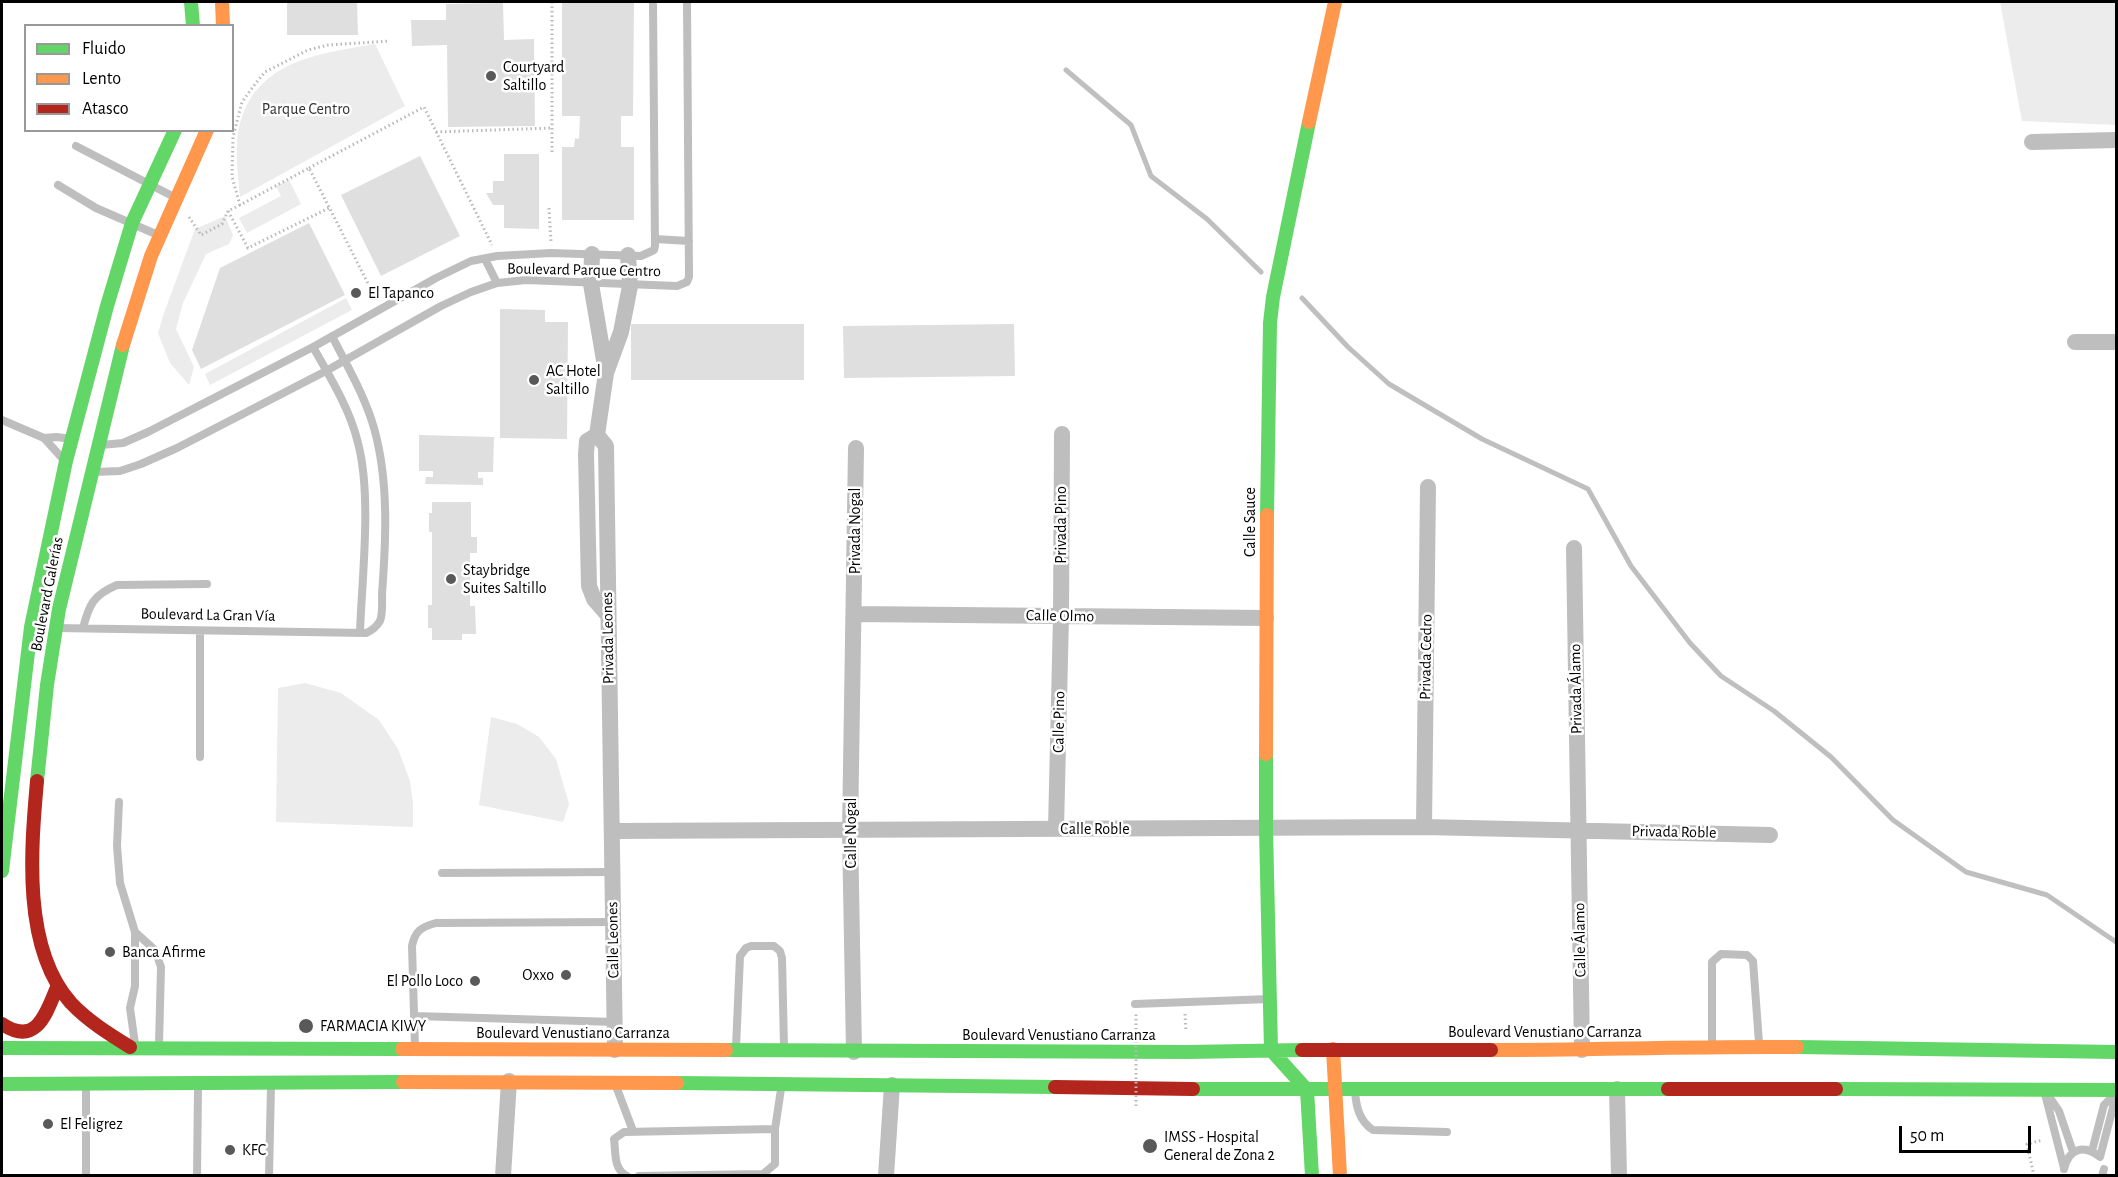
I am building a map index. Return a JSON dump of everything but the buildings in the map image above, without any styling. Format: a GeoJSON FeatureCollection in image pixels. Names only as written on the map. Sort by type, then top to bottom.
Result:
{"type":"FeatureCollection","features":[{"type":"Feature","properties":{"kind":"main road"},"geometry":{"type":"LineString","coordinates":[[191,2],[193,24]]}},
{"type":"Feature","properties":{"kind":"main road"},"geometry":{"type":"LineString","coordinates":[[222,2],[223,24]]}},
{"type":"Feature","properties":{"kind":"main road","name":"Calle Sauce"},"geometry":{"type":"LineString","coordinates":[[1271,1050],[1266,829],[1266,618],[1268,379],[1273,297],[1335,2]]}},
{"type":"Feature","properties":{"kind":"main road"},"geometry":{"type":"LineString","coordinates":[[179,140],[195,147],[205,136]]}},
{"type":"Feature","properties":{"kind":"main road","name":"Boulevard Galerías"},"geometry":{"type":"LineString","coordinates":[[133,1047],[93,1023],[74,1005],[58,985],[47,962],[35,903],[33,827],[39,756],[56,628],[72,546],[78,467],[84,442],[114,378],[144,275],[159,235],[205,136]]}},
{"type":"Feature","properties":{"kind":"main road","name":"Boulevard Galerías"},"geometry":{"type":"LineString","coordinates":[[2,871],[31,627],[84,442],[107,306],[132,223],[149,185],[179,140]]}},
{"type":"Feature","properties":{"kind":"main road"},"geometry":{"type":"LineString","coordinates":[[2,1024],[13,1031],[22,1032],[34,1028],[43,1020],[58,985]]}},
{"type":"Feature","properties":{"kind":"main road","name":"Boulevard Venustiano Carranza"},"geometry":{"type":"LineString","coordinates":[[2,1048],[1187,1052],[1334,1049],[1582,1050],[1712,1046],[2116,1052]]}},
{"type":"Feature","properties":{"kind":"main road"},"geometry":{"type":"LineString","coordinates":[[1334,1049],[1340,1176]]}},
{"type":"Feature","properties":{"kind":"main road"},"geometry":{"type":"LineString","coordinates":[[1271,1050],[1307,1089],[1312,1176]]}},
{"type":"Feature","properties":{"kind":"main road"},"geometry":{"type":"LineString","coordinates":[[2,1084],[510,1082],[1307,1089],[2044,1089],[2116,1093]]}},
{"type":"Feature","properties":{"kind":"street"},"geometry":{"type":"LineString","coordinates":[[2032,142],[2116,140]]}},
{"type":"Feature","properties":{"kind":"street"},"geometry":{"type":"LineString","coordinates":[[592,254],[591,284],[606,373]]}},
{"type":"Feature","properties":{"kind":"street"},"geometry":{"type":"LineString","coordinates":[[606,373],[621,332],[630,286],[628,255]]}},
{"type":"Feature","properties":{"kind":"street"},"geometry":{"type":"LineString","coordinates":[[2075,342],[2116,342]]}},
{"type":"Feature","properties":{"kind":"street","name":"Privada Leones"},"geometry":{"type":"LineString","coordinates":[[606,373],[602,440],[612,831]]}},
{"type":"Feature","properties":{"kind":"street","name":"Privada Pino"},"geometry":{"type":"LineString","coordinates":[[1061,616],[1062,434]]}},
{"type":"Feature","properties":{"kind":"street","name":"Privada Nogal"},"geometry":{"type":"LineString","coordinates":[[855,614],[856,448]]}},
{"type":"Feature","properties":{"kind":"street","name":"Privada Cedro"},"geometry":{"type":"LineString","coordinates":[[1424,828],[1428,487]]}},
{"type":"Feature","properties":{"kind":"street","name":"Privada Álamo"},"geometry":{"type":"LineString","coordinates":[[1574,548],[1578,830]]}},
{"type":"Feature","properties":{"kind":"street","name":"Calle Olmo"},"geometry":{"type":"LineString","coordinates":[[855,614],[1266,618]]}},
{"type":"Feature","properties":{"kind":"street","name":"Calle Nogal"},"geometry":{"type":"LineString","coordinates":[[854,1052],[850,831],[855,614]]}},
{"type":"Feature","properties":{"kind":"street","name":"Calle Pino"},"geometry":{"type":"LineString","coordinates":[[1056,829],[1061,616]]}},
{"type":"Feature","properties":{"kind":"street","name":"Calle Roble"},"geometry":{"type":"LineString","coordinates":[[612,831],[1424,828],[1578,830]]}},
{"type":"Feature","properties":{"kind":"street","name":"Privada Roble"},"geometry":{"type":"LineString","coordinates":[[1578,830],[1770,835]]}},
{"type":"Feature","properties":{"kind":"street","name":"Calle Álamo"},"geometry":{"type":"LineString","coordinates":[[1578,830],[1582,1050]]}},
{"type":"Feature","properties":{"kind":"street","name":"Calle Leones"},"geometry":{"type":"LineString","coordinates":[[612,831],[615,1050]]}},
{"type":"Feature","properties":{"kind":"street"},"geometry":{"type":"LineString","coordinates":[[503,1176],[510,1082]]}},
{"type":"Feature","properties":{"kind":"street"},"geometry":{"type":"LineString","coordinates":[[886,1176],[892,1085]]}},
{"type":"Feature","properties":{"kind":"street"},"geometry":{"type":"LineString","coordinates":[[1617,1089],[1619,1176]]}},
{"type":"Feature","properties":{"kind":"lane","name":"Boulevard Parque Centro"},"geometry":{"type":"LineString","coordinates":[[44,438],[57,437],[84,442],[123,443],[313,347],[436,278],[471,261],[497,256],[551,252],[649,254],[654,250],[655,239],[653,2]]}},
{"type":"Feature","properties":{"kind":"lane","name":"Boulevard Parque Centro"},"geometry":{"type":"LineString","coordinates":[[78,467],[120,471],[141,464],[177,448],[326,371],[441,306],[497,283],[526,280],[630,286],[677,286],[687,282],[689,242],[687,2]]}},
{"type":"Feature","properties":{"kind":"lane"},"geometry":{"type":"LineString","coordinates":[[76,146],[177,198]]}},
{"type":"Feature","properties":{"kind":"lane"},"geometry":{"type":"LineString","coordinates":[[58,185],[96,208],[159,235]]}},
{"type":"Feature","properties":{"kind":"lane"},"geometry":{"type":"LineString","coordinates":[[655,239],[689,242]]}},
{"type":"Feature","properties":{"kind":"lane"},"geometry":{"type":"LineString","coordinates":[[485,259],[497,283]]}},
{"type":"Feature","properties":{"kind":"lane"},"geometry":{"type":"LineString","coordinates":[[313,347],[349,417],[358,442],[363,468],[365,523],[360,632],[366,633],[371,631],[380,620],[385,506],[381,463],[374,429],[364,399],[332,336]]}},
{"type":"Feature","properties":{"kind":"lane"},"geometry":{"type":"LineString","coordinates":[[2,420],[44,438],[78,467]]}},
{"type":"Feature","properties":{"kind":"lane"},"geometry":{"type":"LineString","coordinates":[[83,628],[93,600],[117,585],[207,584]]}},
{"type":"Feature","properties":{"kind":"lane","name":"Boulevard La Gran Vía"},"geometry":{"type":"LineString","coordinates":[[56,628],[360,632]]}},
{"type":"Feature","properties":{"kind":"lane"},"geometry":{"type":"LineString","coordinates":[[200,631],[200,757]]}},
{"type":"Feature","properties":{"kind":"lane"},"geometry":{"type":"LineString","coordinates":[[119,802],[117,846],[120,883],[135,932],[135,986],[130,1008],[133,1047]]}},
{"type":"Feature","properties":{"kind":"lane"},"geometry":{"type":"LineString","coordinates":[[442,873],[612,872]]}},
{"type":"Feature","properties":{"kind":"lane"},"geometry":{"type":"LineString","coordinates":[[415,1049],[412,946],[415,933],[424,926],[436,923],[613,922]]}},
{"type":"Feature","properties":{"kind":"lane"},"geometry":{"type":"LineString","coordinates":[[135,932],[155,950],[161,967],[159,1047]]}},
{"type":"Feature","properties":{"kind":"lane"},"geometry":{"type":"LineString","coordinates":[[736,1051],[740,956],[746,948],[774,946],[780,951],[782,958],[784,1051]]}},
{"type":"Feature","properties":{"kind":"lane"},"geometry":{"type":"LineString","coordinates":[[1712,1046],[1712,962],[1721,954],[1747,955],[1753,961],[1759,1047]]}},
{"type":"Feature","properties":{"kind":"lane"},"geometry":{"type":"LineString","coordinates":[[1136,1009],[1269,999]]}},
{"type":"Feature","properties":{"kind":"lane"},"geometry":{"type":"LineString","coordinates":[[415,1016],[615,1022]]}},
{"type":"Feature","properties":{"kind":"lane"},"geometry":{"type":"LineString","coordinates":[[197,1176],[198,1082]]}},
{"type":"Feature","properties":{"kind":"lane"},"geometry":{"type":"LineString","coordinates":[[269,1176],[271,1082]]}},
{"type":"Feature","properties":{"kind":"lane"},"geometry":{"type":"LineString","coordinates":[[86,1083],[86,1176]]}},
{"type":"Feature","properties":{"kind":"lane"},"geometry":{"type":"LineString","coordinates":[[615,1083],[633,1131]]}},
{"type":"Feature","properties":{"kind":"lane"},"geometry":{"type":"LineString","coordinates":[[639,1176],[763,1174],[775,1164],[781,1085]]}},
{"type":"Feature","properties":{"kind":"lane"},"geometry":{"type":"LineString","coordinates":[[1354,1088],[1356,1105],[1363,1121],[1373,1130],[1447,1132]]}},
{"type":"Feature","properties":{"kind":"lane"},"geometry":{"type":"LineString","coordinates":[[2044,1089],[2059,1111],[2073,1152]]}},
{"type":"Feature","properties":{"kind":"lane"},"geometry":{"type":"LineString","coordinates":[[2044,1089],[2064,1168],[2073,1152],[2082,1149],[2092,1151],[2100,1157],[2116,1093]]}},
{"type":"Feature","properties":{"kind":"lane"},"geometry":{"type":"LineString","coordinates":[[2092,1151],[2104,1105],[2116,1093]]}},
{"type":"Feature","properties":{"kind":"lane"},"geometry":{"type":"LineString","coordinates":[[627,1176],[617,1166],[614,1139],[620,1133],[776,1129]]}},
{"type":"Feature","properties":{"kind":"path"},"geometry":{"type":"LineString","coordinates":[[552,2],[552,153]]}},
{"type":"Feature","properties":{"kind":"path"},"geometry":{"type":"LineString","coordinates":[[240,205],[232,177],[233,137],[242,102],[265,72],[308,50],[327,45],[390,41]]}},
{"type":"Feature","properties":{"kind":"path"},"geometry":{"type":"LineString","coordinates":[[201,235],[222,224],[228,211],[424,107],[497,256]]}},
{"type":"Feature","properties":{"kind":"path"},"geometry":{"type":"LineString","coordinates":[[436,132],[552,128]]}},
{"type":"Feature","properties":{"kind":"path"},"geometry":{"type":"LineString","coordinates":[[309,168],[381,309]]}},
{"type":"Feature","properties":{"kind":"path"},"geometry":{"type":"LineString","coordinates":[[228,211],[248,248],[329,208]]}},
{"type":"Feature","properties":{"kind":"path"},"geometry":{"type":"LineString","coordinates":[[549,208],[551,252]]}},
{"type":"Feature","properties":{"kind":"path"},"geometry":{"type":"LineString","coordinates":[[1136,1106],[1136,1009],[1146,1013]]}},
{"type":"Feature","properties":{"kind":"path"},"geometry":{"type":"LineString","coordinates":[[1175,1013],[1185,1013],[1187,1052]]}},
{"type":"Feature","properties":{"kind":"path"},"geometry":{"type":"LineString","coordinates":[[2034,1176],[2027,1144],[2043,1140],[2040,1129]]}},
{"type":"Feature","properties":{"kind":"green space"},"geometry":{"type":"Polygon","coordinates":[[[2000,2],[2116,2],[2116,125],[2022,121],[2000,2]]]}},
{"type":"Feature","properties":{"kind":"green space","name":"Parque Centro"},"geometry":{"type":"Polygon","coordinates":[[[375,44],[405,106],[240,197],[238,130],[243,114],[265,81],[298,62],[336,51],[375,44]]]}},
{"type":"Feature","properties":{"kind":"green space"},"geometry":{"type":"Polygon","coordinates":[[[289,180],[301,204],[247,233],[239,218],[281,196],[276,186],[289,180]]]}},
{"type":"Feature","properties":{"kind":"green space"},"geometry":{"type":"Polygon","coordinates":[[[225,216],[233,235],[229,244],[206,254],[183,303],[176,329],[194,367],[189,385],[170,363],[158,333],[195,229],[225,216]]]}},
{"type":"Feature","properties":{"kind":"green space"},"geometry":{"type":"Polygon","coordinates":[[[346,298],[352,310],[210,385],[205,374],[346,298]]]}},
{"type":"Feature","properties":{"kind":"green space"},"geometry":{"type":"Polygon","coordinates":[[[305,683],[341,693],[379,720],[398,749],[410,781],[413,827],[276,822],[278,688],[305,683]]]}},
{"type":"Feature","properties":{"kind":"green space"},"geometry":{"type":"Polygon","coordinates":[[[491,717],[517,724],[539,737],[556,759],[569,804],[563,822],[479,805],[491,717]]]}},
{"type":"Feature","properties":{"kind":"waterway"},"geometry":{"type":"LineString","coordinates":[[1066,70],[1131,125],[1151,176],[1207,219],[1261,272]]}},
{"type":"Feature","properties":{"kind":"waterway"},"geometry":{"type":"LineString","coordinates":[[1302,298],[1348,347],[1389,384],[1482,439],[1588,489],[1631,566],[1690,643],[1721,676],[1774,711],[1831,757],[1893,820],[1966,872],[2047,895],[2116,942]]}},
{"type":"Feature","properties":{"kind":"traffic: fast"},"geometry":{"type":"LineString","coordinates":[[191,2],[193,24]]}},
{"type":"Feature","properties":{"kind":"traffic: fast"},"geometry":{"type":"LineString","coordinates":[[1267,515],[1270,323],[1273,297],[1309,122]]}},
{"type":"Feature","properties":{"kind":"traffic: fast"},"geometry":{"type":"LineString","coordinates":[[2,871],[31,627],[66,461],[107,306],[132,223],[174,132]]}},
{"type":"Feature","properties":{"kind":"traffic: fast"},"geometry":{"type":"LineString","coordinates":[[37,781],[47,685],[59,609],[123,345]]}},
{"type":"Feature","properties":{"kind":"traffic: fast"},"geometry":{"type":"LineString","coordinates":[[1266,754],[1271,1050],[1307,1090],[1312,1176]]}},
{"type":"Feature","properties":{"kind":"traffic: fast"},"geometry":{"type":"LineString","coordinates":[[1797,1047],[2116,1052]]}},
{"type":"Feature","properties":{"kind":"traffic: fast"},"geometry":{"type":"LineString","coordinates":[[2,1048],[402,1049]]}},
{"type":"Feature","properties":{"kind":"traffic: fast"},"geometry":{"type":"LineString","coordinates":[[726,1050],[1187,1052],[1302,1050]]}},
{"type":"Feature","properties":{"kind":"traffic: fast"},"geometry":{"type":"LineString","coordinates":[[2,1084],[403,1082]]}},
{"type":"Feature","properties":{"kind":"traffic: fast"},"geometry":{"type":"LineString","coordinates":[[677,1083],[1055,1087]]}},
{"type":"Feature","properties":{"kind":"traffic: fast"},"geometry":{"type":"LineString","coordinates":[[1193,1089],[1668,1089]]}},
{"type":"Feature","properties":{"kind":"traffic: fast"},"geometry":{"type":"LineString","coordinates":[[1836,1089],[2116,1090]]}},
{"type":"Feature","properties":{"kind":"traffic: slow"},"geometry":{"type":"LineString","coordinates":[[222,2],[223,24]]}},
{"type":"Feature","properties":{"kind":"traffic: slow"},"geometry":{"type":"LineString","coordinates":[[1309,122],[1335,2]]}},
{"type":"Feature","properties":{"kind":"traffic: slow"},"geometry":{"type":"LineString","coordinates":[[123,345],[151,256],[206,132]]}},
{"type":"Feature","properties":{"kind":"traffic: slow"},"geometry":{"type":"LineString","coordinates":[[1266,754],[1267,515]]}},
{"type":"Feature","properties":{"kind":"traffic: slow"},"geometry":{"type":"LineString","coordinates":[[1491,1050],[1797,1047]]}},
{"type":"Feature","properties":{"kind":"traffic: slow"},"geometry":{"type":"LineString","coordinates":[[402,1049],[726,1050]]}},
{"type":"Feature","properties":{"kind":"traffic: slow"},"geometry":{"type":"LineString","coordinates":[[1333,1049],[1340,1176]]}},
{"type":"Feature","properties":{"kind":"traffic: slow"},"geometry":{"type":"LineString","coordinates":[[403,1082],[677,1083]]}},
{"type":"Feature","properties":{"kind":"traffic: jam"},"geometry":{"type":"LineString","coordinates":[[37,781],[33,837],[33,897],[44,955],[55,980],[71,1003],[92,1021],[130,1047]]}},
{"type":"Feature","properties":{"kind":"traffic: jam"},"geometry":{"type":"LineString","coordinates":[[2,1024],[24,1032],[33,1029],[45,1015],[58,985]]}},
{"type":"Feature","properties":{"kind":"traffic: jam"},"geometry":{"type":"LineString","coordinates":[[1302,1050],[1491,1050]]}},
{"type":"Feature","properties":{"kind":"traffic: jam"},"geometry":{"type":"LineString","coordinates":[[1055,1087],[1193,1089]]}},
{"type":"Feature","properties":{"kind":"traffic: jam"},"geometry":{"type":"LineString","coordinates":[[1668,1089],[1836,1089]]}},
{"type":"Feature","properties":{"kind":"place","name":"Courtyard Saltillo"},"geometry":{"type":"Point","coordinates":[491,76]}},
{"type":"Feature","properties":{"kind":"place","name":"El Tapanco"},"geometry":{"type":"Point","coordinates":[356,293]}},
{"type":"Feature","properties":{"kind":"place","name":"AC Hotel Saltillo"},"geometry":{"type":"Point","coordinates":[534,380]}},
{"type":"Feature","properties":{"kind":"place","name":"Staybridge Suites Saltillo"},"geometry":{"type":"Point","coordinates":[451,579]}},
{"type":"Feature","properties":{"kind":"place","name":"Banca Afirme"},"geometry":{"type":"Point","coordinates":[110,952]}},
{"type":"Feature","properties":{"kind":"place","name":"Oxxo"},"geometry":{"type":"Point","coordinates":[566,975]}},
{"type":"Feature","properties":{"kind":"place","name":"El Pollo Loco"},"geometry":{"type":"Point","coordinates":[475,981]}},
{"type":"Feature","properties":{"kind":"place","name":"FARMACIA KIWY"},"geometry":{"type":"Point","coordinates":[306,1026]}},
{"type":"Feature","properties":{"kind":"place","name":"El Feligrez"},"geometry":{"type":"Point","coordinates":[48,1124]}},
{"type":"Feature","properties":{"kind":"place","name":"IMSS - Hospital General de Zona 2"},"geometry":{"type":"Point","coordinates":[1150,1146]}},
{"type":"Feature","properties":{"kind":"place","name":"KFC"},"geometry":{"type":"Point","coordinates":[230,1150]}}]}
